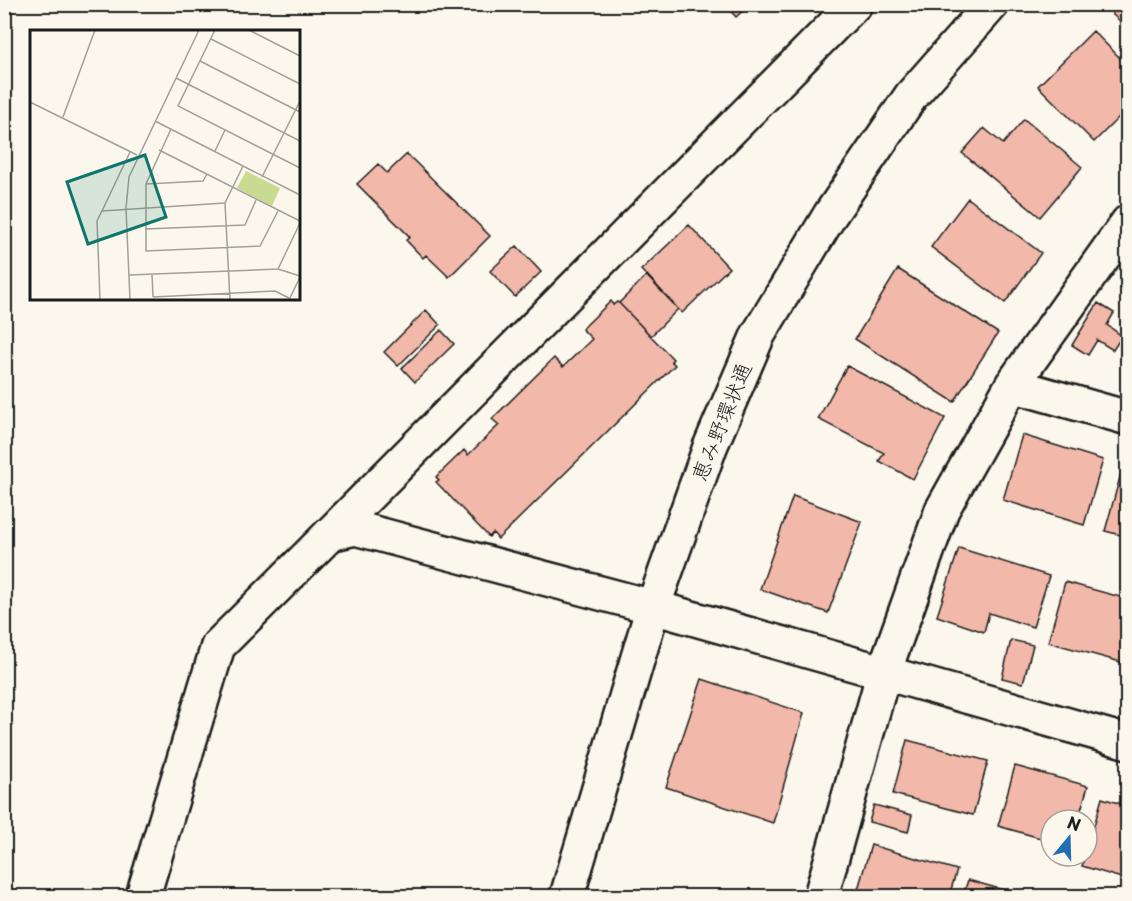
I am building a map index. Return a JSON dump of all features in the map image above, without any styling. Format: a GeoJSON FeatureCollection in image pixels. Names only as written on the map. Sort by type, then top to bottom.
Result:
{"type":"FeatureCollection","features":[{"type":"Feature","properties":{"kind":"street"},"geometry":{"type":"LineString","coordinates":[[143,897],[218,646],[855,4]]}},
{"type":"Feature","properties":{"kind":"street","name":"恵み野環状通"},"geometry":{"type":"LineString","coordinates":[[567,897],[653,607],[710,447],[758,335],[830,215],[911,96],[992,4]]}},
{"type":"Feature","properties":{"kind":"street"},"geometry":{"type":"LineString","coordinates":[[821,897],[884,672],[942,510],[1012,385],[1128,222]]}},
{"type":"Feature","properties":{"kind":"street"},"geometry":{"type":"LineString","coordinates":[[1012,385],[1128,418]]}},
{"type":"Feature","properties":{"kind":"street"},"geometry":{"type":"LineString","coordinates":[[330,534],[355,528],[653,607],[1128,742]]}},
{"type":"Feature","properties":{"kind":"building"},"geometry":{"type":"Polygon","coordinates":[[[724,4],[750,4],[736,17],[724,4]]]}},
{"type":"Feature","properties":{"kind":"building"},"geometry":{"type":"Polygon","coordinates":[[[1122,4],[1128,4],[1128,29],[1112,14],[1122,4]]]}},
{"type":"Feature","properties":{"kind":"building"},"geometry":{"type":"Polygon","coordinates":[[[1093,31],[1128,66],[1128,108],[1094,142],[1038,86],[1093,31]]]}},
{"type":"Feature","properties":{"kind":"building"},"geometry":{"type":"Polygon","coordinates":[[[1024,119],[1082,167],[1040,217],[962,153],[984,128],[1003,144],[1024,119]]]}},
{"type":"Feature","properties":{"kind":"building"},"geometry":{"type":"Polygon","coordinates":[[[407,154],[490,236],[449,277],[426,255],[423,258],[406,240],[410,237],[357,184],[378,164],[387,173],[407,154]]]}},
{"type":"Feature","properties":{"kind":"building"},"geometry":{"type":"Polygon","coordinates":[[[968,198],[1041,253],[1005,303],[931,247],[968,198]]]}},
{"type":"Feature","properties":{"kind":"building"},"geometry":{"type":"Polygon","coordinates":[[[689,225],[729,268],[682,313],[641,270],[689,225]]]}},
{"type":"Feature","properties":{"kind":"building"},"geometry":{"type":"Polygon","coordinates":[[[517,246],[541,272],[515,297],[490,271],[517,246]]]}},
{"type":"Feature","properties":{"kind":"building"},"geometry":{"type":"Polygon","coordinates":[[[898,269],[998,333],[954,402],[855,339],[898,269]]]}},
{"type":"Feature","properties":{"kind":"building"},"geometry":{"type":"Polygon","coordinates":[[[647,275],[678,309],[651,336],[619,303],[647,275]]]}},
{"type":"Feature","properties":{"kind":"building"},"geometry":{"type":"Polygon","coordinates":[[[611,301],[613,305],[619,303],[673,359],[671,361],[675,365],[498,539],[493,533],[489,537],[436,482],[439,480],[436,477],[464,450],[468,455],[499,425],[492,419],[554,358],[563,367],[592,339],[582,329],[611,301]]]}},
{"type":"Feature","properties":{"kind":"building"},"geometry":{"type":"Polygon","coordinates":[[[1098,303],[1114,313],[1107,325],[1122,336],[1113,350],[1097,340],[1088,355],[1072,345],[1098,303]]]}},
{"type":"Feature","properties":{"kind":"building"},"geometry":{"type":"Polygon","coordinates":[[[426,310],[440,325],[398,366],[384,352],[426,310]]]}},
{"type":"Feature","properties":{"kind":"building"},"geometry":{"type":"Polygon","coordinates":[[[441,330],[454,344],[415,382],[402,368],[441,330]]]}},
{"type":"Feature","properties":{"kind":"building"},"geometry":{"type":"Polygon","coordinates":[[[847,366],[945,418],[913,479],[879,461],[884,453],[818,419],[847,366]]]}},
{"type":"Feature","properties":{"kind":"building"},"geometry":{"type":"Polygon","coordinates":[[[1022,435],[1103,460],[1084,525],[1003,500],[1022,435]]]}},
{"type":"Feature","properties":{"kind":"building"},"geometry":{"type":"Polygon","coordinates":[[[1122,470],[1128,472],[1128,537],[1105,531],[1122,470]]]}},
{"type":"Feature","properties":{"kind":"building"},"geometry":{"type":"Polygon","coordinates":[[[793,496],[862,522],[828,613],[760,589],[793,496]]]}},
{"type":"Feature","properties":{"kind":"building"},"geometry":{"type":"Polygon","coordinates":[[[959,548],[1049,576],[1033,627],[989,613],[984,632],[937,616],[959,548]]]}},
{"type":"Feature","properties":{"kind":"building"},"geometry":{"type":"Polygon","coordinates":[[[1065,582],[1128,599],[1128,664],[1048,642],[1065,582]]]}},
{"type":"Feature","properties":{"kind":"building"},"geometry":{"type":"Polygon","coordinates":[[[1011,640],[1033,645],[1023,683],[1002,678],[1011,640]]]}},
{"type":"Feature","properties":{"kind":"building"},"geometry":{"type":"Polygon","coordinates":[[[702,679],[804,713],[773,823],[666,787],[702,679]]]}},
{"type":"Feature","properties":{"kind":"building"},"geometry":{"type":"Polygon","coordinates":[[[907,740],[988,761],[973,815],[893,794],[907,740]]]}},
{"type":"Feature","properties":{"kind":"building"},"geometry":{"type":"Polygon","coordinates":[[[1015,766],[1088,786],[1082,808],[1039,808],[1039,838],[998,826],[1015,766]]]}},
{"type":"Feature","properties":{"kind":"building"},"geometry":{"type":"Polygon","coordinates":[[[1102,798],[1128,806],[1128,880],[1089,868],[1099,868],[1099,808],[1102,798]]]}},
{"type":"Feature","properties":{"kind":"building"},"geometry":{"type":"Polygon","coordinates":[[[874,805],[912,815],[908,832],[869,822],[874,805]]]}},
{"type":"Feature","properties":{"kind":"building"},"geometry":{"type":"Polygon","coordinates":[[[871,845],[957,870],[949,896],[856,896],[871,845]]]}},
{"type":"Feature","properties":{"kind":"building"},"geometry":{"type":"Polygon","coordinates":[[[968,880],[1025,896],[963,896],[968,880]]]}}]}
